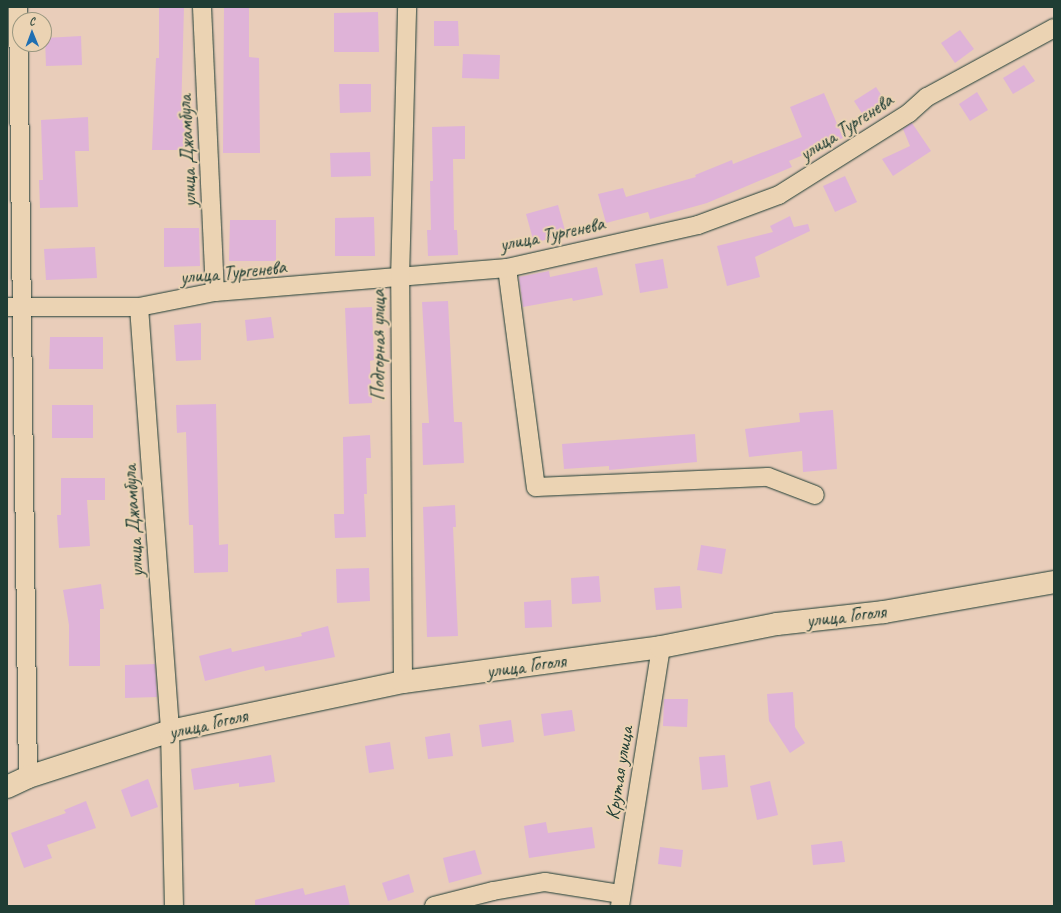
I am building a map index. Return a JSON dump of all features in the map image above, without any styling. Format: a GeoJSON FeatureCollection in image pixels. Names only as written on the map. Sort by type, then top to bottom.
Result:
{"type":"FeatureCollection","features":[{"type":"Feature","properties":{"kind":"street"},"geometry":{"type":"LineString","coordinates":[[18,7],[14,306],[28,777]]}},
{"type":"Feature","properties":{"kind":"street","name":"улица Джамбула"},"geometry":{"type":"LineString","coordinates":[[202,7],[215,292]]}},
{"type":"Feature","properties":{"kind":"street","name":"Подгорная улица"},"geometry":{"type":"LineString","coordinates":[[403,682],[400,279],[407,7]]}},
{"type":"Feature","properties":{"kind":"street","name":"улица Тургенева"},"geometry":{"type":"LineString","coordinates":[[14,306],[139,307],[215,292],[400,279],[507,268],[698,225],[779,195],[909,113],[927,96],[1054,28]]}},
{"type":"Feature","properties":{"kind":"street"},"geometry":{"type":"LineString","coordinates":[[507,268],[536,487],[768,478],[815,495]]}},
{"type":"Feature","properties":{"kind":"street","name":"улица Джамбула"},"geometry":{"type":"LineString","coordinates":[[139,307],[170,731],[174,906]]}},
{"type":"Feature","properties":{"kind":"street","name":"улица Гоголя"},"geometry":{"type":"LineString","coordinates":[[7,787],[28,777],[170,731],[403,682],[661,647],[777,624],[884,612],[1054,582]]}},
{"type":"Feature","properties":{"kind":"street","name":"Крутая улица"},"geometry":{"type":"LineString","coordinates":[[620,900],[661,647]]}},
{"type":"Feature","properties":{"kind":"street"},"geometry":{"type":"LineString","coordinates":[[434,906],[545,882],[620,900]]}},
{"type":"Feature","properties":{"kind":"building"},"geometry":{"type":"Polygon","coordinates":[[[159,7],[184,7],[181,116],[186,116],[186,150],[152,150],[156,58],[159,58],[159,7]]]}},
{"type":"Feature","properties":{"kind":"building"},"geometry":{"type":"Polygon","coordinates":[[[224,7],[249,7],[249,57],[259,58],[260,153],[223,153],[224,7]]]}},
{"type":"Feature","properties":{"kind":"building"},"geometry":{"type":"Polygon","coordinates":[[[378,12],[379,52],[334,52],[334,13],[378,12]]]}},
{"type":"Feature","properties":{"kind":"building"},"geometry":{"type":"Polygon","coordinates":[[[434,21],[458,21],[459,46],[434,46],[434,21]]]}},
{"type":"Feature","properties":{"kind":"building"},"geometry":{"type":"Polygon","coordinates":[[[960,30],[974,49],[955,63],[941,43],[960,30]]]}},
{"type":"Feature","properties":{"kind":"building"},"geometry":{"type":"Polygon","coordinates":[[[81,36],[82,65],[46,66],[46,52],[52,52],[52,38],[81,36]]]}},
{"type":"Feature","properties":{"kind":"building"},"geometry":{"type":"Polygon","coordinates":[[[463,54],[500,55],[499,79],[462,78],[463,54]]]}},
{"type":"Feature","properties":{"kind":"building"},"geometry":{"type":"Polygon","coordinates":[[[1024,65],[1035,81],[1013,94],[1003,78],[1024,65]]]}},
{"type":"Feature","properties":{"kind":"building"},"geometry":{"type":"Polygon","coordinates":[[[339,84],[371,84],[371,112],[340,113],[339,84]]]}},
{"type":"Feature","properties":{"kind":"building"},"geometry":{"type":"Polygon","coordinates":[[[876,87],[887,104],[865,118],[854,101],[876,87]]]}},
{"type":"Feature","properties":{"kind":"building"},"geometry":{"type":"Polygon","coordinates":[[[977,92],[988,110],[970,121],[959,104],[977,92]]]}},
{"type":"Feature","properties":{"kind":"building"},"geometry":{"type":"Polygon","coordinates":[[[824,93],[843,138],[789,161],[792,167],[707,203],[650,219],[648,212],[606,223],[598,194],[623,188],[626,197],[696,177],[695,175],[732,160],[733,164],[802,137],[790,107],[824,93]]]}},
{"type":"Feature","properties":{"kind":"building"},"geometry":{"type":"Polygon","coordinates":[[[88,117],[89,151],[75,151],[78,207],[40,208],[39,180],[43,180],[41,120],[88,117]]]}},
{"type":"Feature","properties":{"kind":"building"},"geometry":{"type":"Polygon","coordinates":[[[912,123],[931,151],[893,176],[882,159],[910,146],[903,129],[912,123]]]}},
{"type":"Feature","properties":{"kind":"building"},"geometry":{"type":"Polygon","coordinates":[[[465,126],[465,159],[453,159],[454,230],[457,230],[458,255],[428,256],[427,230],[431,230],[430,181],[433,181],[432,127],[465,126]]]}},
{"type":"Feature","properties":{"kind":"building"},"geometry":{"type":"Polygon","coordinates":[[[370,152],[371,176],[331,177],[330,153],[370,152]]]}},
{"type":"Feature","properties":{"kind":"building"},"geometry":{"type":"Polygon","coordinates":[[[845,176],[857,202],[835,212],[823,186],[845,176]]]}},
{"type":"Feature","properties":{"kind":"building"},"geometry":{"type":"Polygon","coordinates":[[[558,205],[566,234],[534,243],[526,214],[558,205]]]}},
{"type":"Feature","properties":{"kind":"building"},"geometry":{"type":"Polygon","coordinates":[[[790,216],[794,227],[808,224],[810,231],[755,257],[760,277],[727,286],[717,246],[773,232],[770,226],[790,216]]]}},
{"type":"Feature","properties":{"kind":"building"},"geometry":{"type":"Polygon","coordinates":[[[374,217],[375,256],[335,256],[335,218],[374,217]]]}},
{"type":"Feature","properties":{"kind":"building"},"geometry":{"type":"Polygon","coordinates":[[[230,220],[276,220],[276,261],[229,261],[230,220]]]}},
{"type":"Feature","properties":{"kind":"building"},"geometry":{"type":"Polygon","coordinates":[[[164,228],[199,228],[200,266],[164,267],[164,228]]]}},
{"type":"Feature","properties":{"kind":"building"},"geometry":{"type":"Polygon","coordinates":[[[95,247],[97,278],[46,280],[44,249],[95,247]]]}},
{"type":"Feature","properties":{"kind":"building"},"geometry":{"type":"Polygon","coordinates":[[[663,259],[668,288],[640,293],[635,264],[663,259]]]}},
{"type":"Feature","properties":{"kind":"building"},"geometry":{"type":"Polygon","coordinates":[[[597,267],[603,295],[573,301],[572,298],[523,307],[519,277],[549,271],[550,277],[597,267]]]}},
{"type":"Feature","properties":{"kind":"building"},"geometry":{"type":"Polygon","coordinates":[[[448,301],[454,422],[462,422],[464,463],[423,465],[422,423],[429,423],[422,302],[448,301]]]}},
{"type":"Feature","properties":{"kind":"building"},"geometry":{"type":"Polygon","coordinates":[[[372,307],[374,360],[370,361],[372,403],[349,404],[345,308],[372,307]]]}},
{"type":"Feature","properties":{"kind":"building"},"geometry":{"type":"Polygon","coordinates":[[[271,317],[274,338],[247,341],[245,320],[271,317]]]}},
{"type":"Feature","properties":{"kind":"building"},"geometry":{"type":"Polygon","coordinates":[[[201,323],[201,360],[176,361],[174,325],[201,323]]]}},
{"type":"Feature","properties":{"kind":"building"},"geometry":{"type":"Polygon","coordinates":[[[50,337],[103,337],[103,369],[49,369],[50,337]]]}},
{"type":"Feature","properties":{"kind":"building"},"geometry":{"type":"Polygon","coordinates":[[[216,404],[219,545],[228,544],[228,572],[194,573],[193,525],[189,525],[186,432],[177,433],[176,405],[216,404]]]}},
{"type":"Feature","properties":{"kind":"building"},"geometry":{"type":"Polygon","coordinates":[[[52,405],[93,405],[93,438],[52,438],[52,405]]]}},
{"type":"Feature","properties":{"kind":"building"},"geometry":{"type":"Polygon","coordinates":[[[833,410],[837,469],[803,472],[802,451],[749,457],[745,429],[800,422],[799,413],[833,410]]]}},
{"type":"Feature","properties":{"kind":"building"},"geometry":{"type":"Polygon","coordinates":[[[695,434],[697,462],[609,470],[609,466],[564,469],[562,444],[695,434]]]}},
{"type":"Feature","properties":{"kind":"building"},"geometry":{"type":"Polygon","coordinates":[[[370,435],[371,458],[366,458],[367,494],[364,494],[366,537],[335,538],[334,514],[344,514],[343,437],[370,435]]]}},
{"type":"Feature","properties":{"kind":"building"},"geometry":{"type":"Polygon","coordinates":[[[61,478],[105,478],[105,500],[87,500],[90,546],[59,548],[57,515],[61,515],[61,478]]]}},
{"type":"Feature","properties":{"kind":"building"},"geometry":{"type":"Polygon","coordinates":[[[455,505],[456,527],[453,527],[458,636],[427,637],[423,507],[455,505]]]}},
{"type":"Feature","properties":{"kind":"building"},"geometry":{"type":"Polygon","coordinates":[[[701,545],[726,549],[722,574],[697,570],[701,545]]]}},
{"type":"Feature","properties":{"kind":"building"},"geometry":{"type":"Polygon","coordinates":[[[369,568],[370,601],[337,603],[336,569],[369,568]]]}},
{"type":"Feature","properties":{"kind":"building"},"geometry":{"type":"Polygon","coordinates":[[[599,576],[601,602],[572,604],[571,578],[599,576]]]}},
{"type":"Feature","properties":{"kind":"building"},"geometry":{"type":"Polygon","coordinates":[[[101,584],[104,609],[100,609],[100,666],[69,666],[69,625],[63,590],[101,584]]]}},
{"type":"Feature","properties":{"kind":"building"},"geometry":{"type":"Polygon","coordinates":[[[680,586],[682,608],[656,610],[654,588],[680,586]]]}},
{"type":"Feature","properties":{"kind":"building"},"geometry":{"type":"Polygon","coordinates":[[[551,600],[552,627],[525,628],[524,602],[551,600]]]}},
{"type":"Feature","properties":{"kind":"building"},"geometry":{"type":"Polygon","coordinates":[[[328,626],[335,657],[265,671],[264,666],[205,681],[199,656],[231,648],[232,652],[302,636],[301,633],[328,626]]]}},
{"type":"Feature","properties":{"kind":"building"},"geometry":{"type":"Polygon","coordinates":[[[155,664],[157,697],[125,698],[125,665],[155,664]]]}},
{"type":"Feature","properties":{"kind":"building"},"geometry":{"type":"Polygon","coordinates":[[[793,692],[795,727],[805,743],[790,753],[769,721],[767,694],[793,692]]]}},
{"type":"Feature","properties":{"kind":"building"},"geometry":{"type":"Polygon","coordinates":[[[664,699],[688,699],[687,727],[663,726],[664,699]]]}},
{"type":"Feature","properties":{"kind":"building"},"geometry":{"type":"Polygon","coordinates":[[[572,710],[575,731],[544,736],[541,714],[572,710]]]}},
{"type":"Feature","properties":{"kind":"building"},"geometry":{"type":"Polygon","coordinates":[[[511,720],[514,742],[482,747],[479,725],[511,720]]]}},
{"type":"Feature","properties":{"kind":"building"},"geometry":{"type":"Polygon","coordinates":[[[450,733],[453,756],[428,759],[425,737],[450,733]]]}},
{"type":"Feature","properties":{"kind":"building"},"geometry":{"type":"Polygon","coordinates":[[[390,742],[394,769],[369,773],[365,746],[390,742]]]}},
{"type":"Feature","properties":{"kind":"building"},"geometry":{"type":"Polygon","coordinates":[[[271,755],[275,782],[239,787],[239,783],[194,790],[191,769],[271,755]]]}},
{"type":"Feature","properties":{"kind":"building"},"geometry":{"type":"Polygon","coordinates":[[[725,755],[728,787],[702,790],[699,757],[725,755]]]}},
{"type":"Feature","properties":{"kind":"building"},"geometry":{"type":"Polygon","coordinates":[[[148,779],[158,807],[131,817],[121,790],[148,779]]]}},
{"type":"Feature","properties":{"kind":"building"},"geometry":{"type":"Polygon","coordinates":[[[770,781],[778,815],[757,820],[750,786],[770,781]]]}},
{"type":"Feature","properties":{"kind":"building"},"geometry":{"type":"Polygon","coordinates":[[[86,801],[96,828],[47,845],[52,858],[24,868],[11,833],[66,813],[64,810],[86,801]]]}},
{"type":"Feature","properties":{"kind":"building"},"geometry":{"type":"Polygon","coordinates":[[[546,822],[548,833],[592,827],[595,848],[529,858],[524,826],[546,822]]]}},
{"type":"Feature","properties":{"kind":"building"},"geometry":{"type":"Polygon","coordinates":[[[842,841],[845,862],[813,865],[811,845],[842,841]]]}},
{"type":"Feature","properties":{"kind":"building"},"geometry":{"type":"Polygon","coordinates":[[[660,847],[683,850],[681,867],[658,864],[660,847]]]}},
{"type":"Feature","properties":{"kind":"building"},"geometry":{"type":"Polygon","coordinates":[[[475,850],[482,874],[449,883],[443,858],[475,850]]]}},
{"type":"Feature","properties":{"kind":"building"},"geometry":{"type":"Polygon","coordinates":[[[409,874],[414,892],[388,901],[382,883],[409,874]]]}},
{"type":"Feature","properties":{"kind":"building"},"geometry":{"type":"Polygon","coordinates":[[[345,885],[350,906],[255,906],[255,900],[303,888],[305,895],[345,885]]]}}]}
